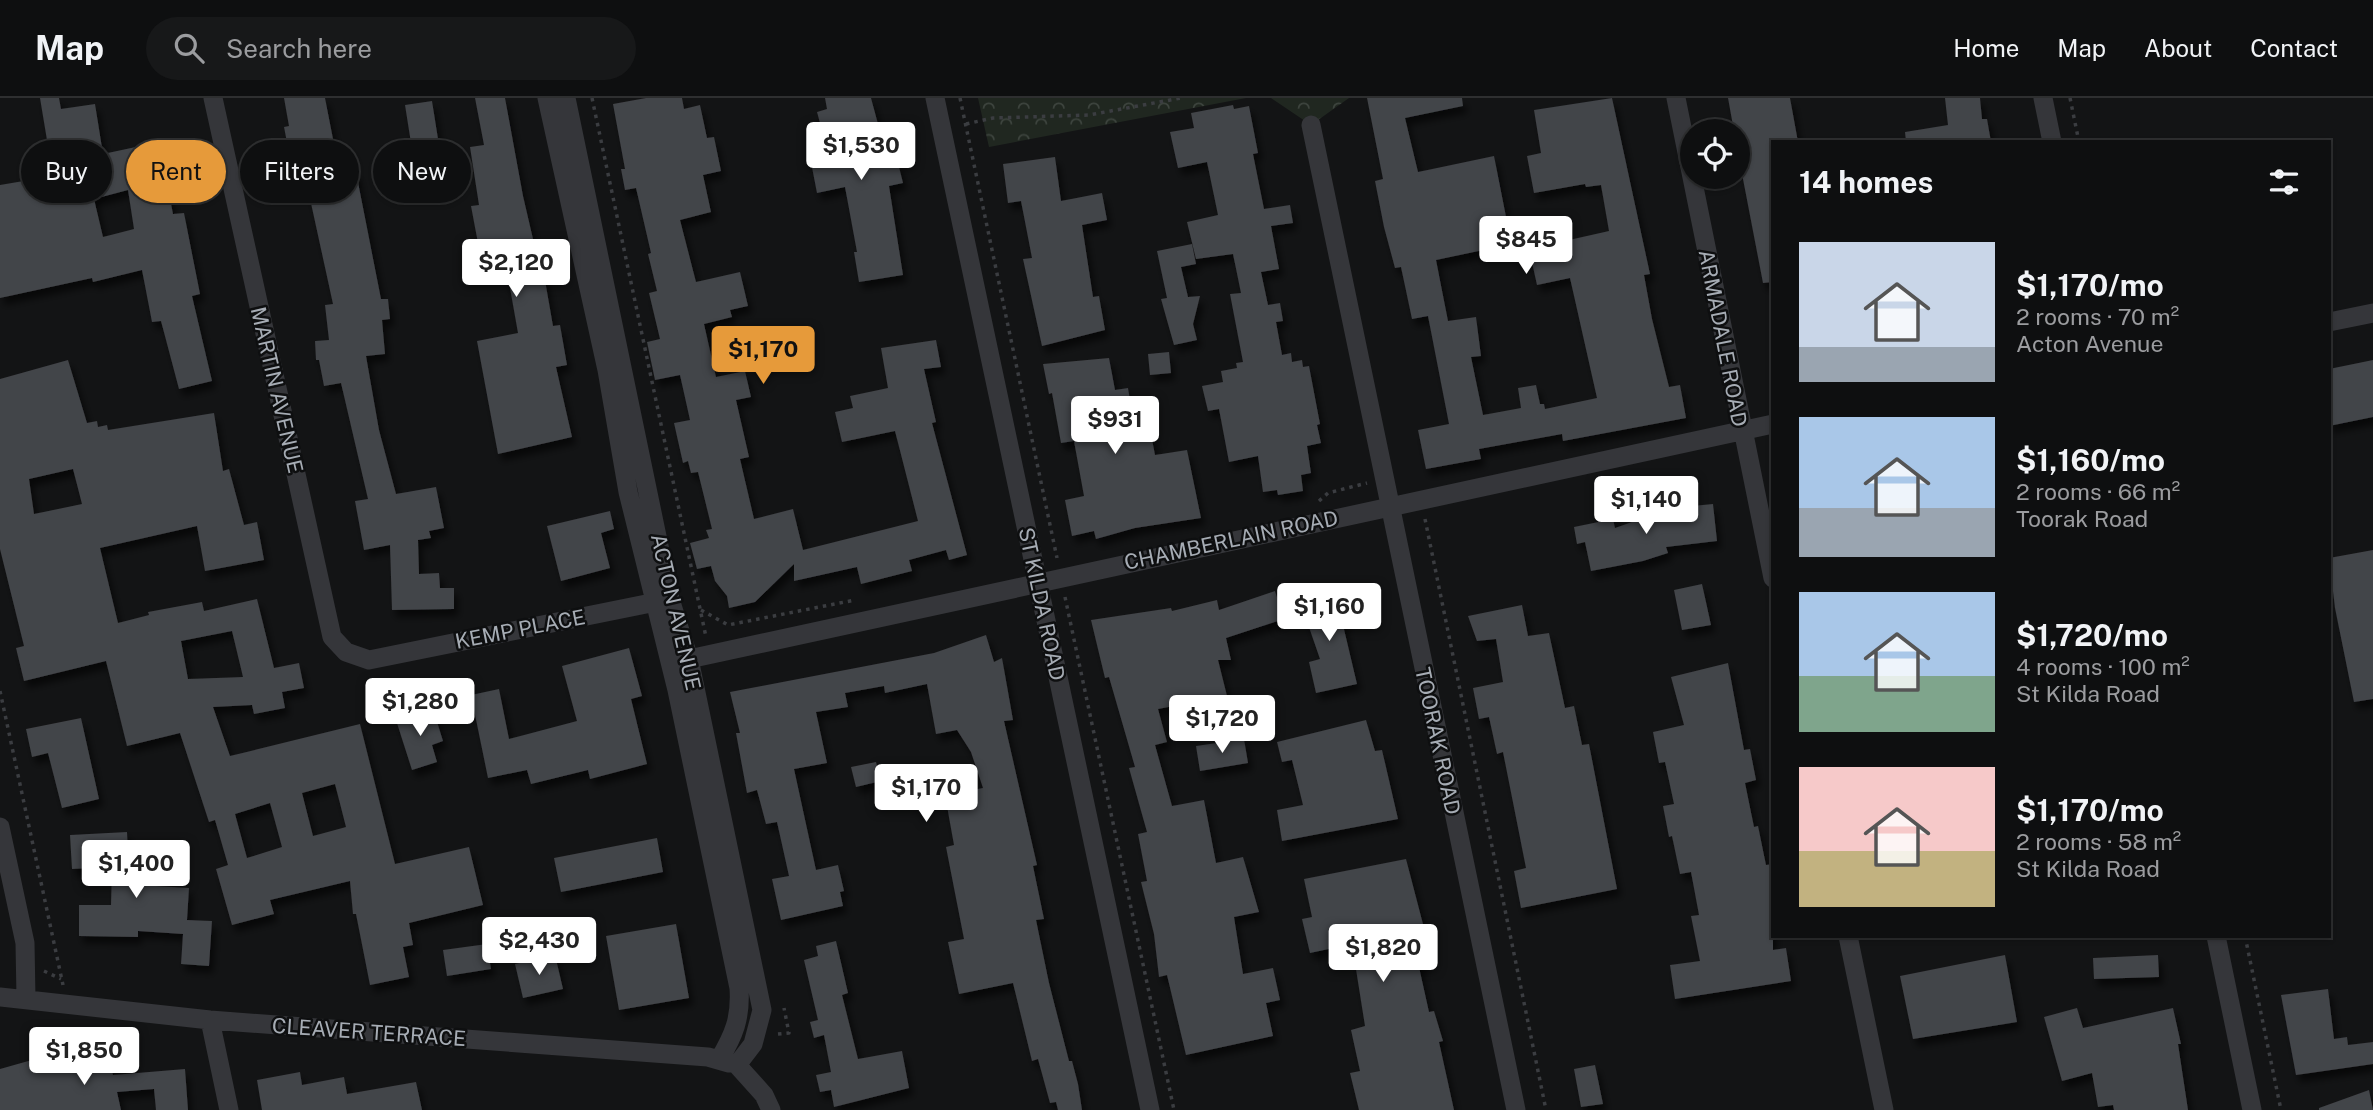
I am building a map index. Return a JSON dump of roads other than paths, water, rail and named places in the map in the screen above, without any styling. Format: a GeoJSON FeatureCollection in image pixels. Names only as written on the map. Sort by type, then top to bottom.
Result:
{"type":"FeatureCollection","features":[{"type":"Feature","properties":{"kind":"street","name":"MARTIN AVENUE"},"geometry":{"type":"LineString","coordinates":[[213,98],[332,637],[346,652],[369,660]]}},
{"type":"Feature","properties":{"kind":"street","name":"ACTON AVENUE"},"geometry":{"type":"LineString","coordinates":[[547,98],[607,370],[628,492],[662,601],[689,659],[762,1010],[754,1044],[728,1062]]}},
{"type":"Feature","properties":{"kind":"street","name":"ACTON AVENUE"},"geometry":{"type":"LineString","coordinates":[[566,98],[677,690],[739,988],[740,1013],[728,1062]]}},
{"type":"Feature","properties":{"kind":"street","name":"ST KILDA ROAD"},"geometry":{"type":"LineString","coordinates":[[935,98],[1150,1110]]}},
{"type":"Feature","properties":{"kind":"street","name":"ARMADALE ROAD"},"geometry":{"type":"LineString","coordinates":[[1676,98],[1771,568]]}},
{"type":"Feature","properties":{"kind":"street"},"geometry":{"type":"LineString","coordinates":[[2043,98],[2052,140]]}},
{"type":"Feature","properties":{"kind":"street","name":"TOORAK ROAD"},"geometry":{"type":"LineString","coordinates":[[1311,125],[1516,1110]]}},
{"type":"Feature","properties":{"kind":"street"},"geometry":{"type":"LineString","coordinates":[[2331,322],[2373,313]]}},
{"type":"Feature","properties":{"kind":"street","name":"CHAMBERLAIN ROAD"},"geometry":{"type":"LineString","coordinates":[[689,659],[1771,424]]}},
{"type":"Feature","properties":{"kind":"street","name":"KEMP PLACE"},"geometry":{"type":"LineString","coordinates":[[369,660],[662,601]]}},
{"type":"Feature","properties":{"kind":"street"},"geometry":{"type":"LineString","coordinates":[[0,827],[25,943],[26,998]]}},
{"type":"Feature","properties":{"kind":"street"},"geometry":{"type":"LineString","coordinates":[[1848,938],[1884,1110]]}},
{"type":"Feature","properties":{"kind":"street"},"geometry":{"type":"LineString","coordinates":[[2216,938],[2252,1110]]}},
{"type":"Feature","properties":{"kind":"street","name":"CLEAVER TERRACE"},"geometry":{"type":"LineString","coordinates":[[0,997],[210,1020],[728,1062]]}},
{"type":"Feature","properties":{"kind":"street"},"geometry":{"type":"LineString","coordinates":[[210,1020],[229,1110]]}},
{"type":"Feature","properties":{"kind":"street"},"geometry":{"type":"LineString","coordinates":[[728,1062],[764,1095],[771,1110]]}}]}
